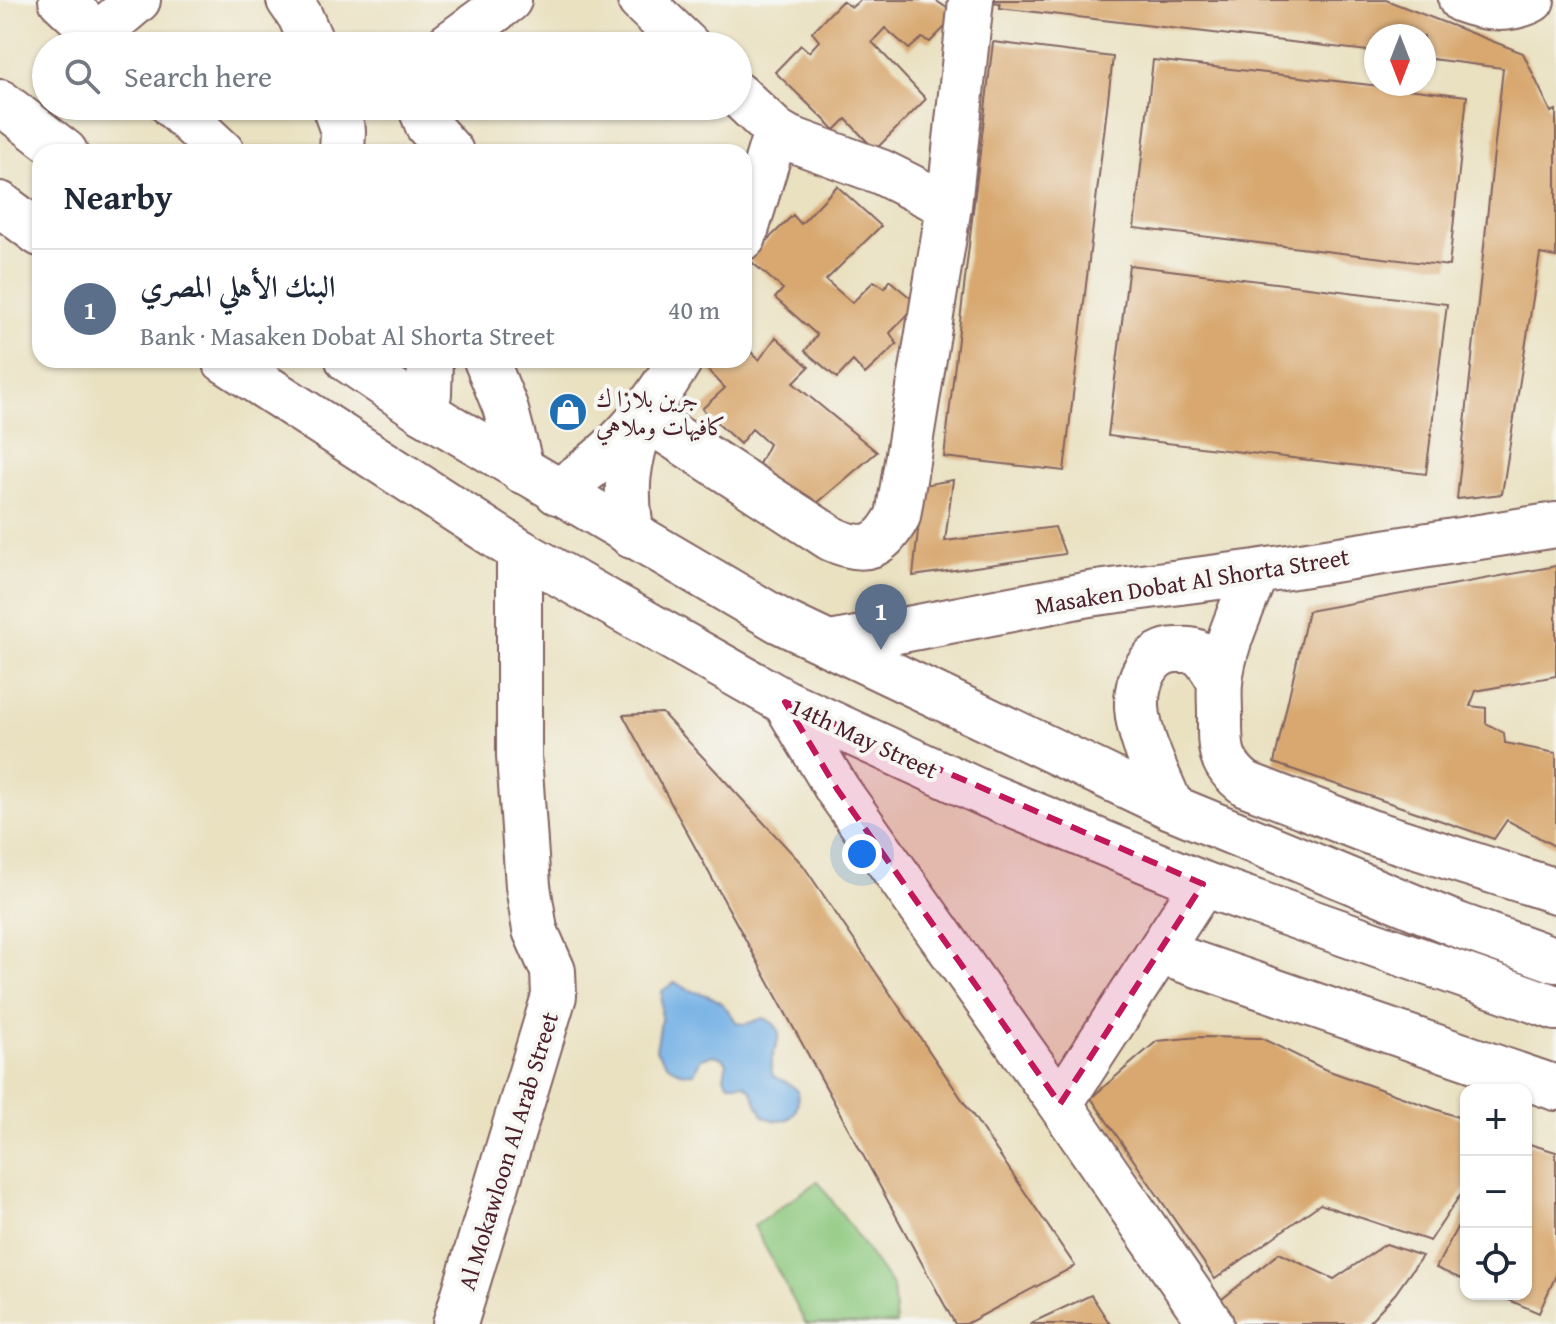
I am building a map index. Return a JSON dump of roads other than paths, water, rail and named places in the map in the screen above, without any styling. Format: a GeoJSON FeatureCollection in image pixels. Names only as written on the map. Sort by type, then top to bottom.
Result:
{"type":"FeatureCollection","features":[{"type":"Feature","properties":{"kind":"street"},"geometry":{"type":"LineString","coordinates":[[86,18],[138,0]]}},
{"type":"Feature","properties":{"kind":"street"},"geometry":{"type":"LineString","coordinates":[[289,0],[307,32]]}},
{"type":"Feature","properties":{"kind":"street"},"geometry":{"type":"LineString","coordinates":[[466,32],[509,0]]}},
{"type":"Feature","properties":{"kind":"street"},"geometry":{"type":"LineString","coordinates":[[640,0],[673,32]]}},
{"type":"Feature","properties":{"kind":"street"},"geometry":{"type":"LineString","coordinates":[[644,417],[832,539],[851,548],[871,546],[888,534],[898,516],[949,206],[971,0]]}},
{"type":"Feature","properties":{"kind":"street"},"geometry":{"type":"LineString","coordinates":[[1461,0],[1492,9],[1510,8],[1532,0]]}},
{"type":"Feature","properties":{"kind":"street"},"geometry":{"type":"LineString","coordinates":[[0,102],[55,144]]}},
{"type":"Feature","properties":{"kind":"street"},"geometry":{"type":"LineString","coordinates":[[752,108],[788,138],[881,172],[949,206]]}},
{"type":"Feature","properties":{"kind":"street"},"geometry":{"type":"LineString","coordinates":[[188,120],[213,144]]}},
{"type":"Feature","properties":{"kind":"street"},"geometry":{"type":"LineString","coordinates":[[426,120],[444,144]]}},
{"type":"Feature","properties":{"kind":"street"},"geometry":{"type":"LineString","coordinates":[[752,210],[776,131]]}},
{"type":"Feature","properties":{"kind":"street"},"geometry":{"type":"LineString","coordinates":[[0,204],[32,228]]}},
{"type":"Feature","properties":{"kind":"street","name":"14th May Street"},"geometry":{"type":"LineString","coordinates":[[236,368],[519,551],[785,702],[987,795],[1203,884],[1556,1008]]}},
{"type":"Feature","properties":{"kind":"street"},"geometry":{"type":"LineString","coordinates":[[360,368],[423,411],[780,621],[1171,807],[1458,925],[1556,960]]}},
{"type":"Feature","properties":{"kind":"street"},"geometry":{"type":"LineString","coordinates":[[423,411],[429,394],[430,368]]}},
{"type":"Feature","properties":{"kind":"street"},"geometry":{"type":"LineString","coordinates":[[489,368],[540,481]]}},
{"type":"Feature","properties":{"kind":"street"},"geometry":{"type":"LineString","coordinates":[[632,536],[627,509],[630,455],[667,368]]}},
{"type":"Feature","properties":{"kind":"street"},"geometry":{"type":"LineString","coordinates":[[540,481],[614,448],[644,417]]}},
{"type":"Feature","properties":{"kind":"street","name":"Masaken Dobat Al Shorta Street"},"geometry":{"type":"LineString","coordinates":[[830,644],[1089,594],[1256,572],[1556,525]]}},
{"type":"Feature","properties":{"kind":"street","name":"Al Mokawloon Al Arab Street"},"geometry":{"type":"LineString","coordinates":[[455,1324],[554,996],[553,971],[535,930],[528,886],[519,756],[519,551]]}},
{"type":"Feature","properties":{"kind":"street"},"geometry":{"type":"LineString","coordinates":[[1256,572],[1234,629],[1220,682],[1220,744],[1224,761],[1233,775],[1246,784],[1370,832],[1556,891]]}},
{"type":"Feature","properties":{"kind":"street"},"geometry":{"type":"LineString","coordinates":[[1171,807],[1143,733],[1137,708],[1139,683],[1150,662],[1171,649],[1195,650],[1208,661],[1220,682]]}},
{"type":"Feature","properties":{"kind":"street"},"geometry":{"type":"LineString","coordinates":[[785,702],[837,789],[1211,1324]]}},
{"type":"Feature","properties":{"kind":"street"},"geometry":{"type":"LineString","coordinates":[[1060,1104],[1203,884]]}},
{"type":"Feature","properties":{"kind":"street"},"geometry":{"type":"LineString","coordinates":[[1160,952],[1556,1088]]}},
{"type":"Feature","properties":{"kind":"water"},"geometry":{"type":"Polygon","coordinates":[[[675,982],[715,999],[737,1023],[746,1024],[763,1018],[773,1023],[779,1035],[772,1058],[773,1076],[797,1090],[797,1106],[791,1117],[779,1121],[763,1116],[751,1090],[744,1084],[729,1084],[724,1077],[727,1062],[718,1056],[701,1058],[694,1073],[676,1070],[663,1060],[656,1050],[662,991],[675,982]]]}},
{"type":"Feature","properties":{"kind":"place","name":"جرين بلازا ك كافيهات وملاهي"},"geometry":{"type":"Point","coordinates":[568,412]}},
{"type":"Feature","properties":{"kind":"place","name":"البنك الأهلي المصري"},"geometry":{"type":"Point","coordinates":[881,650]}}]}
